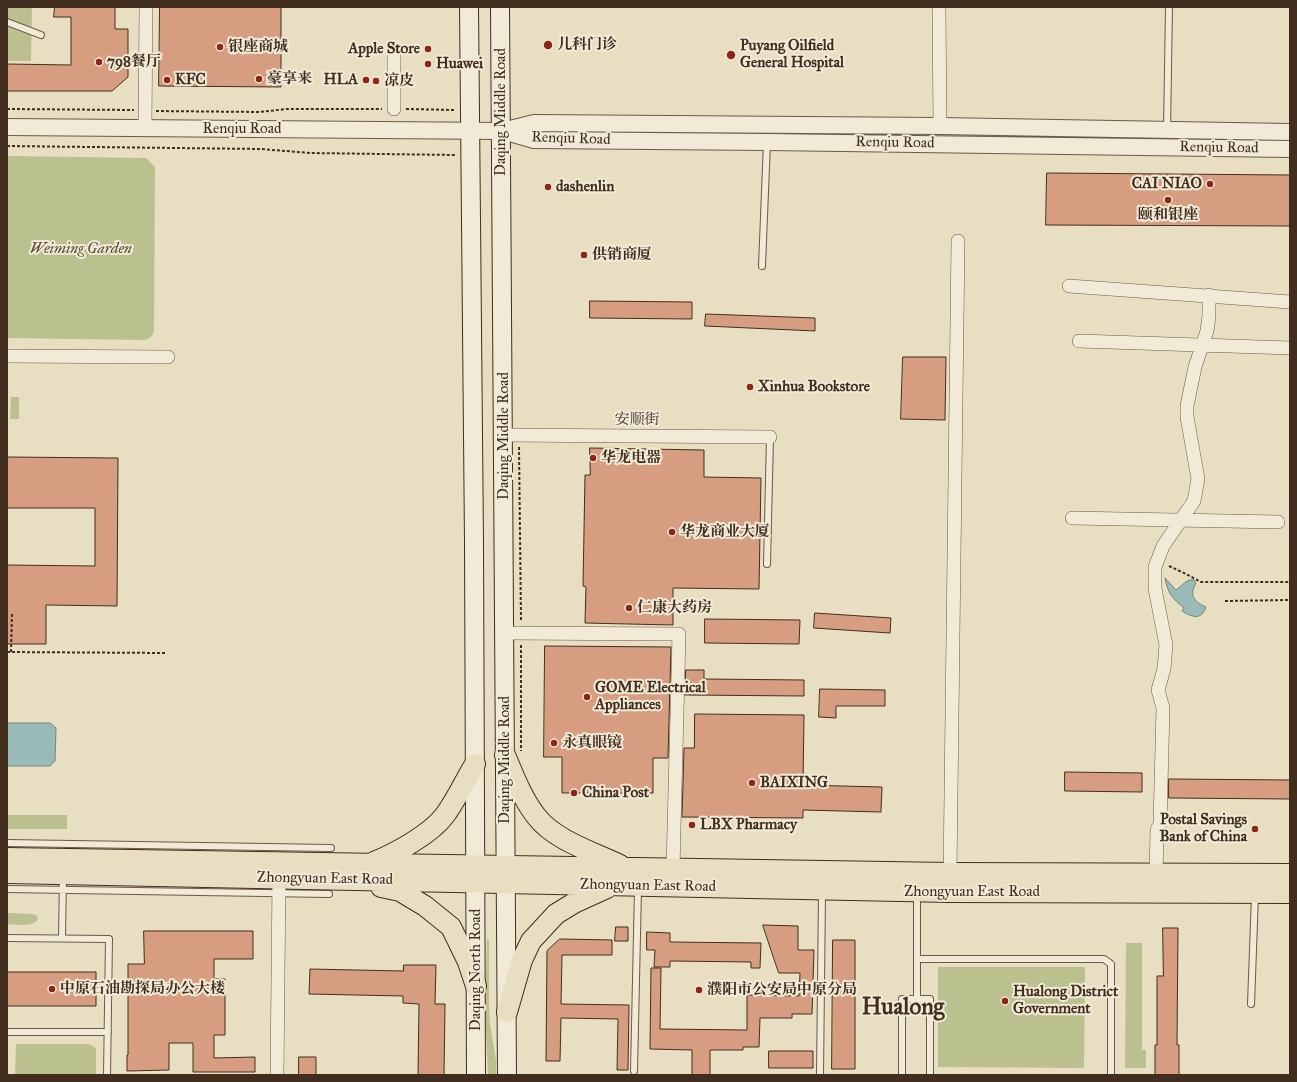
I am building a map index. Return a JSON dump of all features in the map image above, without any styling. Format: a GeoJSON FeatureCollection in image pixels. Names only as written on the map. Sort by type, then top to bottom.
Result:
{"type":"FeatureCollection","features":[{"type":"Feature","properties":{"kind":"main road","name":"Daqing Middle Road"},"geometry":{"type":"LineString","coordinates":[[469,7],[475,874]]}},
{"type":"Feature","properties":{"kind":"main road","name":"Daqing Middle Road"},"geometry":{"type":"LineString","coordinates":[[500,7],[506,875]]}},
{"type":"Feature","properties":{"kind":"main road"},"geometry":{"type":"LineString","coordinates":[[506,755],[522,794],[536,816],[556,835],[628,868]]}},
{"type":"Feature","properties":{"kind":"main road"},"geometry":{"type":"LineString","coordinates":[[370,864],[390,856],[432,828],[445,815],[475,764]]}},
{"type":"Feature","properties":{"kind":"main road","name":"Zhongyuan East Road"},"geometry":{"type":"LineString","coordinates":[[7,858],[63,874],[370,864],[475,874],[506,875],[612,886],[917,891],[1290,893]]}},
{"type":"Feature","properties":{"kind":"main road","name":"Zhongyuan East Road"},"geometry":{"type":"LineString","coordinates":[[506,875],[628,868],[950,874],[1290,874]]}},
{"type":"Feature","properties":{"kind":"main road","name":"Zhongyuan East Road"},"geometry":{"type":"LineString","coordinates":[[7,873],[63,874],[279,886],[352,880],[475,874]]}},
{"type":"Feature","properties":{"kind":"main road","name":"Daqing North Road"},"geometry":{"type":"LineString","coordinates":[[475,874],[476,1075]]}},
{"type":"Feature","properties":{"kind":"main road","name":"Daqing North Road"},"geometry":{"type":"LineString","coordinates":[[506,875],[507,1075]]}},
{"type":"Feature","properties":{"kind":"main road"},"geometry":{"type":"LineString","coordinates":[[352,880],[400,891],[426,906],[451,927],[468,962],[476,986]]}},
{"type":"Feature","properties":{"kind":"main road"},"geometry":{"type":"LineString","coordinates":[[507,1012],[522,960],[531,941],[556,914],[574,903],[612,886]]}},
{"type":"Feature","properties":{"kind":"street"},"geometry":{"type":"LineString","coordinates":[[145,128],[146,7]]}},
{"type":"Feature","properties":{"kind":"street"},"geometry":{"type":"LineString","coordinates":[[939,7],[940,126]]}},
{"type":"Feature","properties":{"kind":"street"},"geometry":{"type":"LineString","coordinates":[[394,50],[394,109]]}},
{"type":"Feature","properties":{"kind":"street","name":"Renqiu Road"},"geometry":{"type":"LineString","coordinates":[[502,131],[534,124],[940,126],[1290,132]]}},
{"type":"Feature","properties":{"kind":"street","name":"Renqiu Road"},"geometry":{"type":"LineString","coordinates":[[7,127],[470,130],[502,131],[534,140],[1290,149]]}},
{"type":"Feature","properties":{"kind":"street"},"geometry":{"type":"LineString","coordinates":[[950,874],[958,241]]}},
{"type":"Feature","properties":{"kind":"street"},"geometry":{"type":"LineString","coordinates":[[1069,286],[1290,302]]}},
{"type":"Feature","properties":{"kind":"street"},"geometry":{"type":"LineString","coordinates":[[1156,874],[1157,830],[1160,824],[1163,708],[1158,690],[1164,669],[1166,645],[1155,588],[1155,567],[1164,546],[1183,520],[1194,501],[1197,488],[1198,480],[1187,406],[1194,375],[1207,331],[1209,295]]}},
{"type":"Feature","properties":{"kind":"street"},"geometry":{"type":"LineString","coordinates":[[1079,341],[1290,348]]}},
{"type":"Feature","properties":{"kind":"street"},"geometry":{"type":"LineString","coordinates":[[7,356],[168,358]]}},
{"type":"Feature","properties":{"kind":"street","name":"安顺街"},"geometry":{"type":"LineString","coordinates":[[503,435],[770,437]]}},
{"type":"Feature","properties":{"kind":"street"},"geometry":{"type":"LineString","coordinates":[[1072,518],[1278,522]]}},
{"type":"Feature","properties":{"kind":"street"},"geometry":{"type":"LineString","coordinates":[[505,633],[679,634],[673,869]]}},
{"type":"Feature","properties":{"kind":"street"},"geometry":{"type":"LineString","coordinates":[[277,1075],[279,886]]}},
{"type":"Feature","properties":{"kind":"lane"},"geometry":{"type":"LineString","coordinates":[[1167,130],[1169,7]]}},
{"type":"Feature","properties":{"kind":"lane"},"geometry":{"type":"LineString","coordinates":[[7,22],[41,35]]}},
{"type":"Feature","properties":{"kind":"lane"},"geometry":{"type":"LineString","coordinates":[[762,266],[767,142]]}},
{"type":"Feature","properties":{"kind":"lane"},"geometry":{"type":"LineString","coordinates":[[767,564],[770,437]]}},
{"type":"Feature","properties":{"kind":"lane"},"geometry":{"type":"LineString","coordinates":[[7,843],[331,848]]}},
{"type":"Feature","properties":{"kind":"lane"},"geometry":{"type":"LineString","coordinates":[[7,889],[63,874],[62,938]]}},
{"type":"Feature","properties":{"kind":"lane"},"geometry":{"type":"LineString","coordinates":[[279,886],[329,894]]}},
{"type":"Feature","properties":{"kind":"lane"},"geometry":{"type":"LineString","coordinates":[[634,1071],[638,886]]}},
{"type":"Feature","properties":{"kind":"lane"},"geometry":{"type":"LineString","coordinates":[[820,1075],[822,890]]}},
{"type":"Feature","properties":{"kind":"lane"},"geometry":{"type":"LineString","coordinates":[[916,1000],[917,891]]}},
{"type":"Feature","properties":{"kind":"lane"},"geometry":{"type":"LineString","coordinates":[[1251,1004],[1255,893]]}},
{"type":"Feature","properties":{"kind":"lane"},"geometry":{"type":"LineString","coordinates":[[7,938],[109,938],[108,1075]]}},
{"type":"Feature","properties":{"kind":"lane"},"geometry":{"type":"LineString","coordinates":[[917,959],[1104,959],[1111,964],[1111,1075]]}},
{"type":"Feature","properties":{"kind":"lane"},"geometry":{"type":"LineString","coordinates":[[902,1075],[902,1000],[930,1000],[930,1075]]}},
{"type":"Feature","properties":{"kind":"lane"},"geometry":{"type":"LineString","coordinates":[[7,1032],[108,1032]]}},
{"type":"Feature","properties":{"kind":"path"},"geometry":{"type":"LineString","coordinates":[[7,109],[259,112],[287,109],[454,110]]}},
{"type":"Feature","properties":{"kind":"path"},"geometry":{"type":"LineString","coordinates":[[7,146],[261,149],[310,153],[455,155]]}},
{"type":"Feature","properties":{"kind":"path"},"geometry":{"type":"LineString","coordinates":[[1157,561],[1201,582],[1289,583]]}},
{"type":"Feature","properties":{"kind":"path"},"geometry":{"type":"LineString","coordinates":[[1225,601],[1290,600]]}},
{"type":"Feature","properties":{"kind":"path"},"geometry":{"type":"LineString","coordinates":[[11,652],[12,612]]}},
{"type":"Feature","properties":{"kind":"path"},"geometry":{"type":"LineString","coordinates":[[7,652],[165,653]]}},
{"type":"Feature","properties":{"kind":"green space"},"geometry":{"type":"Polygon","coordinates":[[[7,7],[32,7],[31,61],[7,61],[7,7]]]}},
{"type":"Feature","properties":{"kind":"green space","name":"Weiming Garden"},"geometry":{"type":"Polygon","coordinates":[[[7,156],[146,158],[155,167],[154,331],[151,337],[146,340],[7,338],[7,156]]]}},
{"type":"Feature","properties":{"kind":"green space"},"geometry":{"type":"Polygon","coordinates":[[[11,397],[19,397],[19,419],[10,419],[11,397]]]}},
{"type":"Feature","properties":{"kind":"green space"},"geometry":{"type":"Polygon","coordinates":[[[7,815],[67,815],[67,829],[7,829],[7,815]]]}},
{"type":"Feature","properties":{"kind":"green space"},"geometry":{"type":"Polygon","coordinates":[[[7,913],[32,914],[36,915],[38,919],[36,922],[28,925],[7,924],[7,913]]]}},
{"type":"Feature","properties":{"kind":"green space"},"geometry":{"type":"Polygon","coordinates":[[[487,939],[489,940],[490,1024],[496,1060],[496,1075],[488,1075],[485,1010],[487,939]]]}},
{"type":"Feature","properties":{"kind":"green space"},"geometry":{"type":"Polygon","coordinates":[[[1126,943],[1142,943],[1142,1050],[1146,1050],[1146,1068],[1125,1068],[1126,943]]]}},
{"type":"Feature","properties":{"kind":"green space"},"geometry":{"type":"Polygon","coordinates":[[[938,967],[1085,967],[1084,1068],[938,1067],[938,967]]]}},
{"type":"Feature","properties":{"kind":"green space"},"geometry":{"type":"Polygon","coordinates":[[[16,1044],[89,1044],[96,1048],[96,1075],[15,1075],[16,1044]]]}},
{"type":"Feature","properties":{"kind":"water"},"geometry":{"type":"Polygon","coordinates":[[[1165,578],[1176,590],[1187,581],[1194,580],[1196,583],[1193,591],[1194,598],[1198,603],[1206,607],[1202,614],[1199,616],[1193,616],[1182,611],[1184,608],[1171,595],[1165,578]]]}},
{"type":"Feature","properties":{"kind":"water"},"geometry":{"type":"Polygon","coordinates":[[[7,723],[50,723],[56,728],[55,761],[50,766],[7,766],[7,723]]]}},
{"type":"Feature","properties":{"kind":"building"},"geometry":{"type":"Polygon","coordinates":[[[55,7],[115,7],[115,29],[128,29],[128,77],[112,91],[7,91],[7,64],[71,65],[71,17],[54,17],[55,7]]]}},
{"type":"Feature","properties":{"kind":"building","name":"银座商城"},"geometry":{"type":"Polygon","coordinates":[[[160,7],[281,7],[281,87],[159,86],[160,7]]]}},
{"type":"Feature","properties":{"kind":"building","name":"颐和银座"},"geometry":{"type":"Polygon","coordinates":[[[1047,173],[1290,175],[1290,226],[1046,225],[1047,173]]]}},
{"type":"Feature","properties":{"kind":"building"},"geometry":{"type":"Polygon","coordinates":[[[590,301],[692,302],[692,319],[590,318],[590,301]]]}},
{"type":"Feature","properties":{"kind":"building"},"geometry":{"type":"Polygon","coordinates":[[[706,314],[815,318],[815,331],[705,326],[706,314]]]}},
{"type":"Feature","properties":{"kind":"building"},"geometry":{"type":"Polygon","coordinates":[[[903,357],[946,357],[945,420],[901,419],[903,357]]]}},
{"type":"Feature","properties":{"kind":"building","name":"华龙商业大厦"},"geometry":{"type":"Polygon","coordinates":[[[590,448],[704,450],[704,477],[761,478],[759,589],[673,588],[673,625],[585,623],[586,587],[583,586],[585,475],[590,475],[590,448]]]}},
{"type":"Feature","properties":{"kind":"building"},"geometry":{"type":"Polygon","coordinates":[[[7,457],[118,458],[117,606],[46,605],[46,644],[7,644],[7,565],[95,566],[95,508],[7,508],[7,457]]]}},
{"type":"Feature","properties":{"kind":"building"},"geometry":{"type":"Polygon","coordinates":[[[815,613],[891,618],[890,633],[814,628],[815,613]]]}},
{"type":"Feature","properties":{"kind":"building"},"geometry":{"type":"Polygon","coordinates":[[[705,619],[800,620],[799,644],[705,643],[705,619]]]}},
{"type":"Feature","properties":{"kind":"building"},"geometry":{"type":"Polygon","coordinates":[[[545,646],[671,647],[668,758],[653,758],[653,793],[562,793],[562,757],[544,757],[545,646]]]}},
{"type":"Feature","properties":{"kind":"building"},"geometry":{"type":"Polygon","coordinates":[[[686,670],[704,670],[704,679],[804,680],[804,696],[685,695],[686,670]]]}},
{"type":"Feature","properties":{"kind":"building"},"geometry":{"type":"Polygon","coordinates":[[[820,689],[885,690],[885,706],[836,706],[836,718],[819,717],[820,689]]]}},
{"type":"Feature","properties":{"kind":"building"},"geometry":{"type":"Polygon","coordinates":[[[695,714],[804,715],[803,785],[882,787],[881,812],[803,810],[803,818],[682,817],[684,748],[694,748],[695,714]]]}},
{"type":"Feature","properties":{"kind":"building"},"geometry":{"type":"Polygon","coordinates":[[[1065,772],[1142,773],[1142,792],[1065,791],[1065,772]]]}},
{"type":"Feature","properties":{"kind":"building"},"geometry":{"type":"Polygon","coordinates":[[[1169,779],[1290,780],[1290,799],[1169,798],[1169,779]]]}},
{"type":"Feature","properties":{"kind":"building"},"geometry":{"type":"Polygon","coordinates":[[[763,925],[798,926],[798,950],[814,950],[812,1014],[792,1014],[792,1018],[760,1018],[759,1047],[743,1047],[743,1050],[710,1050],[710,1075],[692,1075],[692,1050],[650,1049],[651,968],[661,968],[660,1029],[747,1030],[747,995],[799,996],[800,973],[779,973],[763,925]]]}},
{"type":"Feature","properties":{"kind":"building"},"geometry":{"type":"Polygon","coordinates":[[[616,927],[628,927],[628,941],[615,941],[616,927]]]}},
{"type":"Feature","properties":{"kind":"building"},"geometry":{"type":"Polygon","coordinates":[[[1163,928],[1178,928],[1177,1045],[1179,1045],[1179,1075],[1155,1075],[1155,1045],[1157,1045],[1157,976],[1163,976],[1163,928]]]}},
{"type":"Feature","properties":{"kind":"building"},"geometry":{"type":"Polygon","coordinates":[[[144,931],[253,931],[253,959],[214,959],[214,979],[225,979],[225,1035],[214,1035],[214,1058],[255,1057],[255,1072],[193,1072],[193,1043],[169,1043],[169,1070],[127,1071],[128,964],[144,964],[144,931]]]}},
{"type":"Feature","properties":{"kind":"building"},"geometry":{"type":"Polygon","coordinates":[[[647,932],[670,933],[670,942],[761,943],[760,968],[751,968],[751,962],[670,961],[670,967],[654,967],[655,950],[647,950],[647,932]]]}},
{"type":"Feature","properties":{"kind":"building"},"geometry":{"type":"Polygon","coordinates":[[[560,939],[612,940],[612,955],[562,955],[561,1004],[629,1005],[628,1070],[617,1070],[618,1019],[561,1018],[560,1061],[546,1061],[547,951],[560,939]]]}},
{"type":"Feature","properties":{"kind":"building"},"geometry":{"type":"Polygon","coordinates":[[[833,940],[855,940],[855,1069],[832,1069],[833,940]]]}},
{"type":"Feature","properties":{"kind":"building"},"geometry":{"type":"Polygon","coordinates":[[[404,965],[436,965],[435,1004],[445,1004],[444,1075],[418,1075],[419,1004],[403,1003],[403,996],[309,994],[310,969],[403,971],[404,965]]]}},
{"type":"Feature","properties":{"kind":"building","name":"中原石油勘探局办公大楼"},"geometry":{"type":"Polygon","coordinates":[[[7,972],[96,972],[96,1006],[7,1006],[7,972]]]}},
{"type":"Feature","properties":{"kind":"building"},"geometry":{"type":"Polygon","coordinates":[[[769,1051],[813,1051],[813,1068],[769,1068],[769,1051]]]}},
{"type":"Feature","properties":{"kind":"building"},"geometry":{"type":"Polygon","coordinates":[[[299,1057],[316,1057],[316,1075],[299,1075],[299,1057]]]}},
{"type":"Feature","properties":{"kind":"place","name":"儿科门诊"},"geometry":{"type":"Point","coordinates":[548,45]}},
{"type":"Feature","properties":{"kind":"place","name":"银座商城"},"geometry":{"type":"Point","coordinates":[220,47]}},
{"type":"Feature","properties":{"kind":"place","name":"Apple Store"},"geometry":{"type":"Point","coordinates":[428,49]}},
{"type":"Feature","properties":{"kind":"place","name":"Puyang Oilfield General Hospital"},"geometry":{"type":"Point","coordinates":[731,55]}},
{"type":"Feature","properties":{"kind":"place","name":"798餐厅"},"geometry":{"type":"Point","coordinates":[99,62]}},
{"type":"Feature","properties":{"kind":"place","name":"Huawei"},"geometry":{"type":"Point","coordinates":[428,64]}},
{"type":"Feature","properties":{"kind":"place","name":"豪享来"},"geometry":{"type":"Point","coordinates":[259,79]}},
{"type":"Feature","properties":{"kind":"place","name":"KFC"},"geometry":{"type":"Point","coordinates":[167,80]}},
{"type":"Feature","properties":{"kind":"place","name":"HLA"},"geometry":{"type":"Point","coordinates":[366,80]}},
{"type":"Feature","properties":{"kind":"place","name":"凉皮"},"geometry":{"type":"Point","coordinates":[376,81]}},
{"type":"Feature","properties":{"kind":"place","name":"CAI NIAO"},"geometry":{"type":"Point","coordinates":[1210,184]}},
{"type":"Feature","properties":{"kind":"place","name":"dashenlin"},"geometry":{"type":"Point","coordinates":[548,187]}},
{"type":"Feature","properties":{"kind":"place","name":"颐和银座"},"geometry":{"type":"Point","coordinates":[1168,200]}},
{"type":"Feature","properties":{"kind":"place","name":"供销商厦"},"geometry":{"type":"Point","coordinates":[584,255]}},
{"type":"Feature","properties":{"kind":"place","name":"Xinhua Bookstore"},"geometry":{"type":"Point","coordinates":[750,387]}},
{"type":"Feature","properties":{"kind":"place","name":"华龙电器"},"geometry":{"type":"Point","coordinates":[593,458]}},
{"type":"Feature","properties":{"kind":"place","name":"华龙商业大厦"},"geometry":{"type":"Point","coordinates":[672,532]}},
{"type":"Feature","properties":{"kind":"place","name":"仁康大药房"},"geometry":{"type":"Point","coordinates":[629,608]}},
{"type":"Feature","properties":{"kind":"place","name":"GOME Electrical Appliances"},"geometry":{"type":"Point","coordinates":[587,697]}},
{"type":"Feature","properties":{"kind":"place","name":"永真眼镜"},"geometry":{"type":"Point","coordinates":[554,743]}},
{"type":"Feature","properties":{"kind":"place","name":"BAIXING"},"geometry":{"type":"Point","coordinates":[752,783]}},
{"type":"Feature","properties":{"kind":"place","name":"China Post"},"geometry":{"type":"Point","coordinates":[574,793]}},
{"type":"Feature","properties":{"kind":"place","name":"LBX Pharmacy"},"geometry":{"type":"Point","coordinates":[692,825]}},
{"type":"Feature","properties":{"kind":"place","name":"Postal Savings Bank of China"},"geometry":{"type":"Point","coordinates":[1255,829]}},
{"type":"Feature","properties":{"kind":"place","name":"中原石油勘探局办公大楼"},"geometry":{"type":"Point","coordinates":[52,989]}},
{"type":"Feature","properties":{"kind":"place","name":"濮阳市公安局中原分局"},"geometry":{"type":"Point","coordinates":[699,990]}},
{"type":"Feature","properties":{"kind":"place","name":"Hualong District Government"},"geometry":{"type":"Point","coordinates":[1005,1001]}},
{"type":"Feature","properties":{"kind":"district","name":"Hualong"},"geometry":{"type":"Point","coordinates":[903,1008]}}]}
